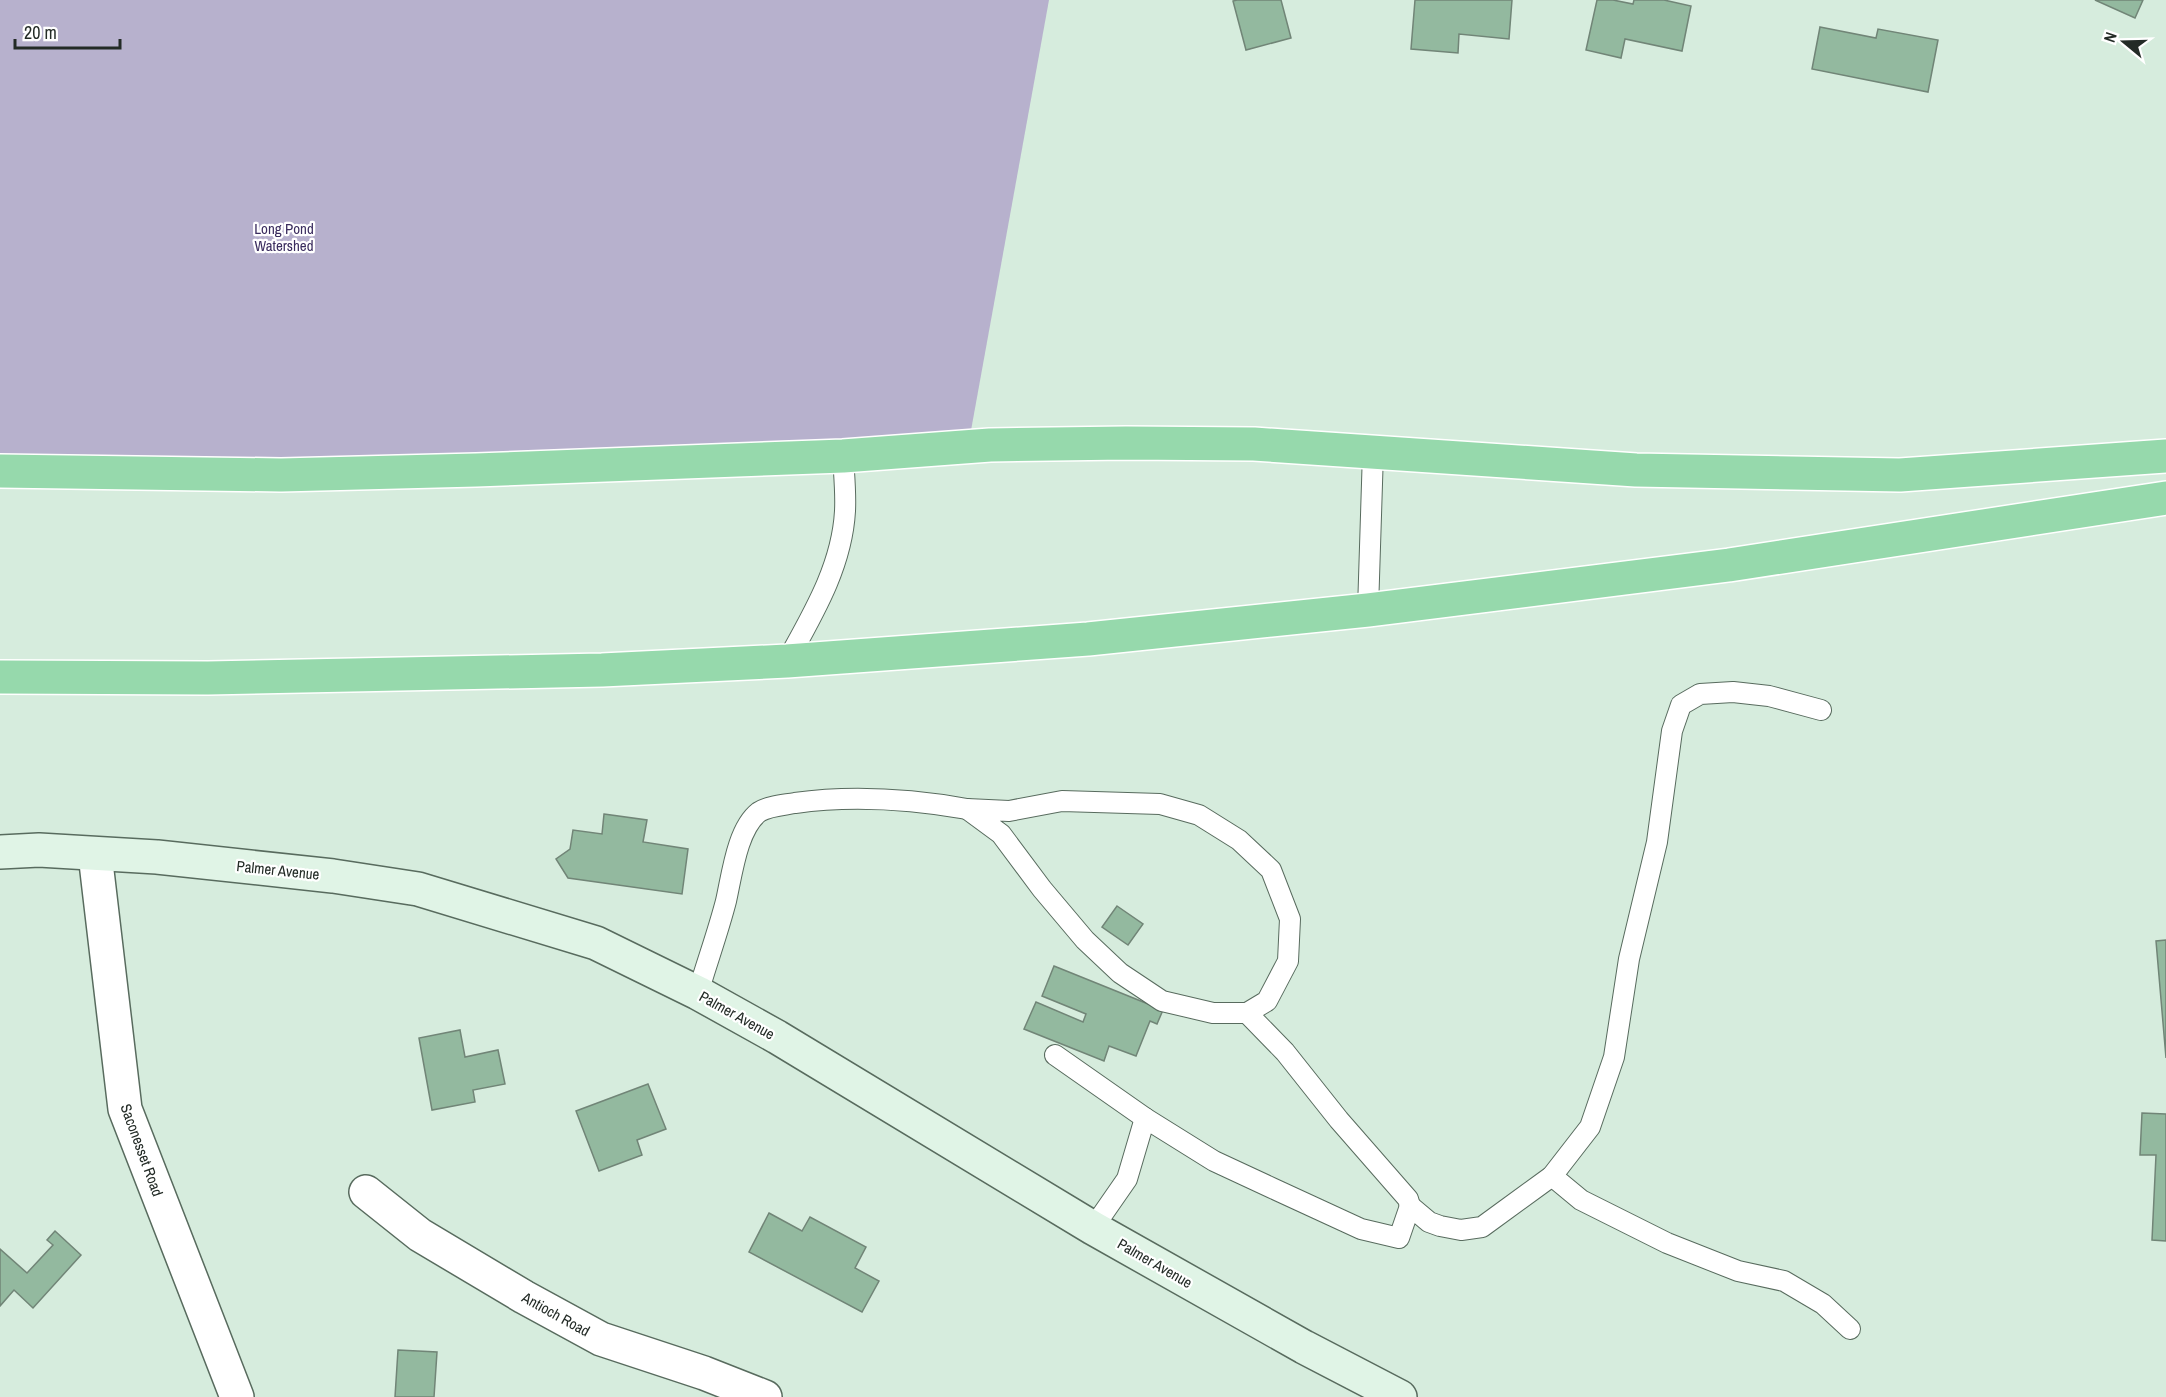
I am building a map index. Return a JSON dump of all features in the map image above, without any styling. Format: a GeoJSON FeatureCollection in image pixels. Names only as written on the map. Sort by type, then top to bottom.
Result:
{"type":"FeatureCollection","features":[{"type":"Feature","properties":{"kind":"highway"},"geometry":{"type":"LineString","coordinates":[[0,471],[280,475],[843,456],[990,445],[1126,443],[1254,444],[1636,470],[1900,475],[2166,456]]}},
{"type":"Feature","properties":{"kind":"highway"},"geometry":{"type":"LineString","coordinates":[[0,676],[208,678],[602,670],[787,661],[1088,639],[1368,610],[1729,565],[2166,498]]}},
{"type":"Feature","properties":{"kind":"main road","name":"Palmer Avenue"},"geometry":{"type":"LineString","coordinates":[[0,852],[39,850],[157,857],[333,876],[418,889],[596,944],[698,993],[777,1037],[1093,1228],[1304,1347],[1400,1397]]}},
{"type":"Feature","properties":{"kind":"street","name":"Saconesset Road"},"geometry":{"type":"LineString","coordinates":[[95,854],[125,1109],[237,1397]]}},
{"type":"Feature","properties":{"kind":"street","name":"Antioch Road"},"geometry":{"type":"LineString","coordinates":[[366,1192],[420,1235],[601,1339],[704,1373],[765,1397]]}},
{"type":"Feature","properties":{"kind":"lane"},"geometry":{"type":"LineString","coordinates":[[1368,610],[1373,452]]}},
{"type":"Feature","properties":{"kind":"lane"},"geometry":{"type":"LineString","coordinates":[[787,661],[818,606],[840,544],[845,511],[843,456]]}},
{"type":"Feature","properties":{"kind":"lane"},"geometry":{"type":"LineString","coordinates":[[1410,1206],[1430,1222],[1440,1226],[1461,1230],[1482,1227],[1552,1176],[1590,1127],[1614,1057],[1629,959],[1657,842],[1672,731],[1681,705],[1700,694],[1733,692],[1769,696],[1821,710]]}},
{"type":"Feature","properties":{"kind":"lane"},"geometry":{"type":"LineString","coordinates":[[698,993],[726,901],[737,849],[746,830],[759,812],[776,806],[827,799],[888,799],[967,809],[1010,811],[1062,801],[1160,804],[1199,815],[1239,840],[1271,870],[1290,919],[1288,961],[1267,1001],[1247,1013],[1214,1013],[1162,1001],[1120,973],[1085,940],[1042,889],[1001,834],[967,809]]}},
{"type":"Feature","properties":{"kind":"lane"},"geometry":{"type":"LineString","coordinates":[[1055,1055],[1144,1118],[1214,1161],[1361,1229],[1399,1238],[1410,1206],[1408,1199],[1339,1120],[1285,1052],[1247,1013]]}},
{"type":"Feature","properties":{"kind":"lane"},"geometry":{"type":"LineString","coordinates":[[1093,1228],[1127,1179],[1144,1118]]}},
{"type":"Feature","properties":{"kind":"lane"},"geometry":{"type":"LineString","coordinates":[[1552,1176],[1581,1200],[1667,1244],[1738,1271],[1784,1281],[1823,1304],[1850,1329]]}},
{"type":"Feature","properties":{"kind":"green space","name":"Long Pond Watershed"},"geometry":{"type":"Polygon","coordinates":[[[0,0],[1049,0],[968,447],[0,471],[0,0]]]}},
{"type":"Feature","properties":{"kind":"building"},"geometry":{"type":"Polygon","coordinates":[[[1281,0],[1291,38],[1246,50],[1233,1],[1281,0]]]}},
{"type":"Feature","properties":{"kind":"building"},"geometry":{"type":"Polygon","coordinates":[[[1415,0],[1512,0],[1509,39],[1459,34],[1458,53],[1411,49],[1415,0]]]}},
{"type":"Feature","properties":{"kind":"building"},"geometry":{"type":"Polygon","coordinates":[[[1597,0],[1633,4],[1634,0],[1664,0],[1691,6],[1682,51],[1625,39],[1621,58],[1586,50],[1597,0]]]}},
{"type":"Feature","properties":{"kind":"building"},"geometry":{"type":"Polygon","coordinates":[[[2095,0],[2143,0],[2135,18],[2095,0]]]}},
{"type":"Feature","properties":{"kind":"building"},"geometry":{"type":"Polygon","coordinates":[[[1820,27],[1876,38],[1878,29],[1938,40],[1928,92],[1812,69],[1820,27]]]}},
{"type":"Feature","properties":{"kind":"building"},"geometry":{"type":"Polygon","coordinates":[[[604,814],[647,820],[643,842],[688,849],[682,894],[568,878],[556,859],[570,849],[573,830],[602,834],[604,814]]]}},
{"type":"Feature","properties":{"kind":"building"},"geometry":{"type":"Polygon","coordinates":[[[1117,906],[1143,924],[1128,945],[1102,927],[1117,906]]]}},
{"type":"Feature","properties":{"kind":"building"},"geometry":{"type":"Polygon","coordinates":[[[2166,940],[2166,1058],[2156,941],[2166,940]]]}},
{"type":"Feature","properties":{"kind":"building"},"geometry":{"type":"Polygon","coordinates":[[[1054,966],[1163,1010],[1157,1024],[1150,1021],[1136,1056],[1109,1046],[1104,1061],[1024,1029],[1036,1002],[1083,1022],[1086,1014],[1042,996],[1054,966]]]}},
{"type":"Feature","properties":{"kind":"building"},"geometry":{"type":"Polygon","coordinates":[[[460,1030],[465,1057],[498,1050],[505,1084],[473,1090],[475,1102],[432,1110],[419,1038],[460,1030]]]}},
{"type":"Feature","properties":{"kind":"building"},"geometry":{"type":"Polygon","coordinates":[[[648,1084],[666,1129],[637,1140],[642,1155],[599,1171],[576,1111],[648,1084]]]}},
{"type":"Feature","properties":{"kind":"building"},"geometry":{"type":"Polygon","coordinates":[[[2142,1113],[2166,1114],[2166,1241],[2152,1240],[2156,1155],[2140,1155],[2142,1113]]]}},
{"type":"Feature","properties":{"kind":"building"},"geometry":{"type":"Polygon","coordinates":[[[769,1213],[802,1231],[810,1217],[866,1247],[855,1268],[879,1281],[862,1312],[749,1252],[769,1213]]]}},
{"type":"Feature","properties":{"kind":"building"},"geometry":{"type":"Polygon","coordinates":[[[55,1231],[81,1255],[33,1308],[14,1290],[0,1306],[0,1249],[27,1273],[53,1245],[47,1240],[55,1231]]]}},
{"type":"Feature","properties":{"kind":"building"},"geometry":{"type":"Polygon","coordinates":[[[398,1350],[437,1352],[434,1397],[395,1397],[398,1350]]]}}]}
